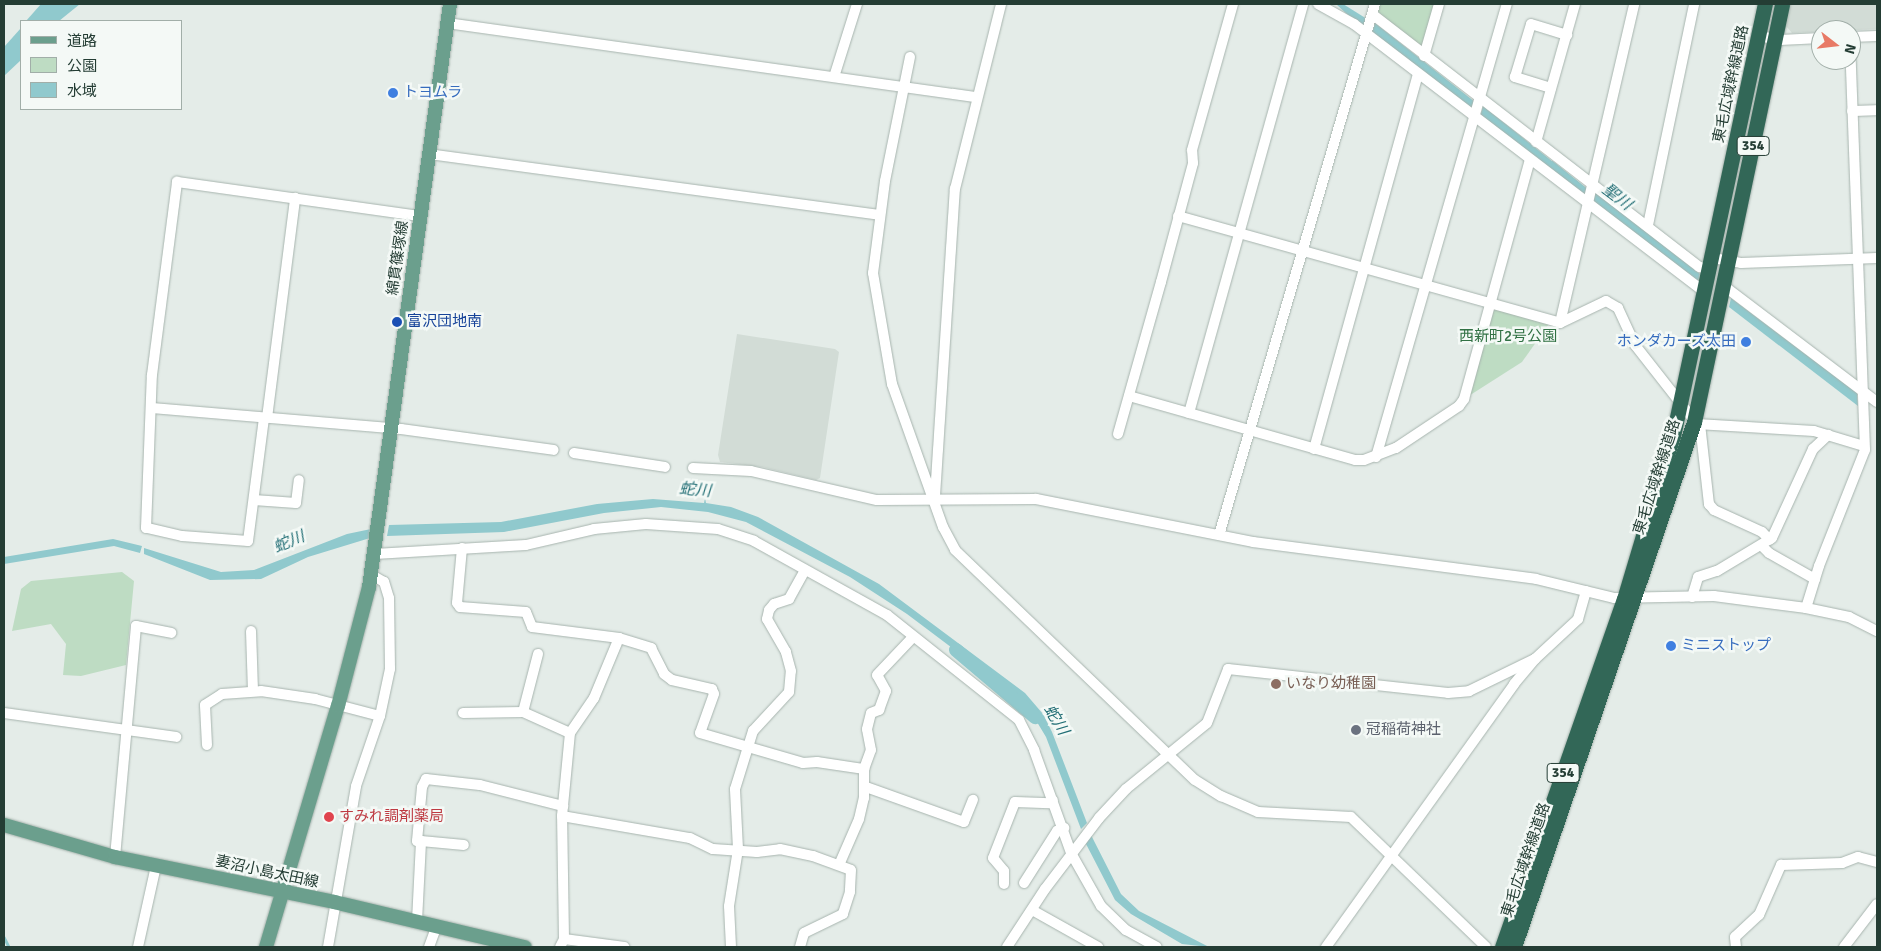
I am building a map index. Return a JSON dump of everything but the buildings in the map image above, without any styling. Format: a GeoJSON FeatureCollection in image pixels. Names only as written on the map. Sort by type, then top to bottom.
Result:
{"type":"FeatureCollection","features":[{"type":"Feature","properties":{"kind":"highway","name":"東毛広域幹線道路"},"geometry":{"type":"LineString","coordinates":[[1514,947],[1629,599],[1682,404],[1765,4]]}},
{"type":"Feature","properties":{"kind":"highway","name":"東毛広域幹線道路"},"geometry":{"type":"LineString","coordinates":[[1502,947],[1629,599],[1697,423],[1722,292],[1782,4]]}},
{"type":"Feature","properties":{"kind":"main road","name":"綿貫篠塚線"},"geometry":{"type":"LineString","coordinates":[[266,947],[281,890],[338,706],[372,575],[390,429],[450,4]]}},
{"type":"Feature","properties":{"kind":"main road","name":"妻沼小島太田線"},"geometry":{"type":"LineString","coordinates":[[4,825],[115,857],[281,890],[525,947]]}},
{"type":"Feature","properties":{"kind":"street"},"geometry":{"type":"LineString","coordinates":[[834,77],[857,4]]}},
{"type":"Feature","properties":{"kind":"street"},"geometry":{"type":"LineString","coordinates":[[934,499],[955,189],[975,97],[1001,4]]}},
{"type":"Feature","properties":{"kind":"street"},"geometry":{"type":"LineString","coordinates":[[1118,434],[1193,163],[1192,150],[1233,4]]}},
{"type":"Feature","properties":{"kind":"street"},"geometry":{"type":"LineString","coordinates":[[1189,413],[1241,234],[1303,4]]}},
{"type":"Feature","properties":{"kind":"street"},"geometry":{"type":"LineString","coordinates":[[1318,4],[1370,21],[1424,56],[1479,100],[1648,226],[1700,267],[1708,278]]}},
{"type":"Feature","properties":{"kind":"street"},"geometry":{"type":"LineString","coordinates":[[1424,56],[1439,4]]}},
{"type":"Feature","properties":{"kind":"street"},"geometry":{"type":"LineString","coordinates":[[1376,457],[1508,4]]}},
{"type":"Feature","properties":{"kind":"street"},"geometry":{"type":"LineString","coordinates":[[1536,142],[1576,4]]}},
{"type":"Feature","properties":{"kind":"street"},"geometry":{"type":"LineString","coordinates":[[1560,323],[1634,4]]}},
{"type":"Feature","properties":{"kind":"street"},"geometry":{"type":"LineString","coordinates":[[1648,226],[1694,4]]}},
{"type":"Feature","properties":{"kind":"street"},"geometry":{"type":"LineString","coordinates":[[1370,21],[1418,74],[1530,160],[1587,202],[1708,278]]}},
{"type":"Feature","properties":{"kind":"street"},"geometry":{"type":"LineString","coordinates":[[1219,535],[1370,21]]}},
{"type":"Feature","properties":{"kind":"street"},"geometry":{"type":"LineString","coordinates":[[447,23],[975,97]]}},
{"type":"Feature","properties":{"kind":"street"},"geometry":{"type":"LineString","coordinates":[[1552,88],[1515,77],[1531,24],[1567,35]]}},
{"type":"Feature","properties":{"kind":"street"},"geometry":{"type":"LineString","coordinates":[[1758,36],[1775,39],[1811,38]]}},
{"type":"Feature","properties":{"kind":"street"},"geometry":{"type":"LineString","coordinates":[[1861,37],[1877,36]]}},
{"type":"Feature","properties":{"kind":"street"},"geometry":{"type":"LineString","coordinates":[[910,57],[880,215],[873,273],[892,384],[946,535],[966,562],[1195,780],[1221,796],[1272,814],[1351,817],[1392,853],[1486,947]]}},
{"type":"Feature","properties":{"kind":"street"},"geometry":{"type":"LineString","coordinates":[[1806,608],[1864,446],[1851,70]]}},
{"type":"Feature","properties":{"kind":"street"},"geometry":{"type":"LineString","coordinates":[[1314,449],[1418,74]]}},
{"type":"Feature","properties":{"kind":"street"},"geometry":{"type":"LineString","coordinates":[[1852,111],[1877,110]]}},
{"type":"Feature","properties":{"kind":"street"},"geometry":{"type":"LineString","coordinates":[[428,154],[880,215]]}},
{"type":"Feature","properties":{"kind":"street"},"geometry":{"type":"LineString","coordinates":[[1129,396],[1355,460],[1376,457],[1396,448],[1459,406],[1464,399],[1530,160]]}},
{"type":"Feature","properties":{"kind":"street"},"geometry":{"type":"LineString","coordinates":[[295,198],[254,500],[246,542],[182,536],[146,528],[157,324],[177,182],[295,198],[420,216]]}},
{"type":"Feature","properties":{"kind":"street"},"geometry":{"type":"LineString","coordinates":[[1178,216],[1560,323],[1606,301],[1613,304],[1635,344],[1697,423],[1708,504],[1714,510],[1762,532],[1769,553],[1815,579]]}},
{"type":"Feature","properties":{"kind":"street"},"geometry":{"type":"LineString","coordinates":[[1708,278],[1729,262],[1877,258]]}},
{"type":"Feature","properties":{"kind":"street"},"geometry":{"type":"LineString","coordinates":[[1722,292],[1877,402]]}},
{"type":"Feature","properties":{"kind":"street"},"geometry":{"type":"LineString","coordinates":[[152,408],[390,429],[554,450]]}},
{"type":"Feature","properties":{"kind":"street"},"geometry":{"type":"LineString","coordinates":[[1697,423],[1814,431],[1864,446]]}},
{"type":"Feature","properties":{"kind":"street"},"geometry":{"type":"LineString","coordinates":[[1692,597],[1698,576],[1718,571],[1766,543],[1782,522],[1813,449],[1828,435]]}},
{"type":"Feature","properties":{"kind":"street"},"geometry":{"type":"LineString","coordinates":[[574,453],[665,467]]}},
{"type":"Feature","properties":{"kind":"street"},"geometry":{"type":"LineString","coordinates":[[693,468],[751,471],[876,500],[1017,498],[1074,506],[1219,535],[1390,562],[1527,577],[1629,599],[1714,596],[1806,608],[1849,617],[1877,631]]}},
{"type":"Feature","properties":{"kind":"street"},"geometry":{"type":"LineString","coordinates":[[254,500],[296,503],[298,480]]}},
{"type":"Feature","properties":{"kind":"street"},"geometry":{"type":"LineString","coordinates":[[375,550],[526,545],[594,529],[666,524],[731,532],[887,615],[1019,720],[1064,828],[1101,906],[1137,937],[1158,947]]}},
{"type":"Feature","properties":{"kind":"street"},"geometry":{"type":"LineString","coordinates":[[462,548],[457,603],[460,608],[526,612],[532,626],[619,638],[651,648],[664,674],[672,680],[712,689],[714,694],[700,734],[803,763],[817,762],[864,769]]}},
{"type":"Feature","properties":{"kind":"street"},"geometry":{"type":"LineString","coordinates":[[731,947],[729,906],[738,849],[734,813],[736,789],[746,748],[760,722],[784,701],[789,692],[791,671],[786,652],[767,619],[774,604],[789,599],[797,589],[805,570]]}},
{"type":"Feature","properties":{"kind":"street"},"geometry":{"type":"LineString","coordinates":[[328,947],[334,902],[356,786],[380,716],[390,669],[392,617],[384,582],[372,575]]}},
{"type":"Feature","properties":{"kind":"street"},"geometry":{"type":"LineString","coordinates":[[1326,947],[1392,853],[1535,659],[1578,619],[1586,591]]}},
{"type":"Feature","properties":{"kind":"street"},"geometry":{"type":"LineString","coordinates":[[115,857],[136,626],[171,633]]}},
{"type":"Feature","properties":{"kind":"street"},"geometry":{"type":"LineString","coordinates":[[251,631],[253,690]]}},
{"type":"Feature","properties":{"kind":"street"},"geometry":{"type":"LineString","coordinates":[[839,865],[860,819],[866,787],[864,769],[871,750],[867,729],[871,714],[879,710],[886,691],[877,675],[913,637]]}},
{"type":"Feature","properties":{"kind":"street"},"geometry":{"type":"LineString","coordinates":[[619,638],[594,698],[570,733],[562,811],[562,943],[624,947]]}},
{"type":"Feature","properties":{"kind":"street"},"geometry":{"type":"LineString","coordinates":[[523,712],[538,654]]}},
{"type":"Feature","properties":{"kind":"street"},"geometry":{"type":"LineString","coordinates":[[1007,947],[1074,849],[1098,820],[1126,789],[1207,723],[1228,669],[1448,693],[1469,691],[1535,659]]}},
{"type":"Feature","properties":{"kind":"street"},"geometry":{"type":"LineString","coordinates":[[207,745],[205,705],[222,694],[253,690],[308,698],[380,716]]}},
{"type":"Feature","properties":{"kind":"street"},"geometry":{"type":"LineString","coordinates":[[463,713],[523,712],[570,733]]}},
{"type":"Feature","properties":{"kind":"street"},"geometry":{"type":"LineString","coordinates":[[4,714],[127,732],[176,736]]}},
{"type":"Feature","properties":{"kind":"street"},"geometry":{"type":"LineString","coordinates":[[417,921],[420,841],[417,841],[422,787],[426,779],[480,785],[562,811],[690,838],[713,849],[738,849],[757,852],[780,849],[851,870],[853,876],[843,914],[804,933],[800,947]]}},
{"type":"Feature","properties":{"kind":"street"},"geometry":{"type":"LineString","coordinates":[[866,787],[964,822],[973,800]]}},
{"type":"Feature","properties":{"kind":"street"},"geometry":{"type":"LineString","coordinates":[[1004,884],[1004,871],[993,858],[1015,802],[1050,803],[1053,800]]}},
{"type":"Feature","properties":{"kind":"street"},"geometry":{"type":"LineString","coordinates":[[1024,883],[1057,831],[1064,828]]}},
{"type":"Feature","properties":{"kind":"street"},"geometry":{"type":"LineString","coordinates":[[420,841],[464,844]]}},
{"type":"Feature","properties":{"kind":"street"},"geometry":{"type":"LineString","coordinates":[[1736,947],[1734,936],[1759,915],[1781,865],[1842,863],[1858,858],[1877,862]]}},
{"type":"Feature","properties":{"kind":"street"},"geometry":{"type":"LineString","coordinates":[[138,947],[156,866]]}},
{"type":"Feature","properties":{"kind":"street"},"geometry":{"type":"LineString","coordinates":[[1844,947],[1877,904]]}},
{"type":"Feature","properties":{"kind":"street"},"geometry":{"type":"LineString","coordinates":[[1032,910],[1098,947]]}},
{"type":"Feature","properties":{"kind":"street"},"geometry":{"type":"LineString","coordinates":[[429,947],[437,926]]}},
{"type":"Feature","properties":{"kind":"street"},"geometry":{"type":"LineString","coordinates":[[1131,947],[1137,937]]}},
{"type":"Feature","properties":{"kind":"shaded area"},"geometry":{"type":"Polygon","coordinates":[[[1790,4],[1877,4],[1877,29],[1861,30],[1861,20],[1811,20],[1811,32],[1792,33],[1786,26],[1790,4]]]}},
{"type":"Feature","properties":{"kind":"shaded area"},"geometry":{"type":"Polygon","coordinates":[[[737,334],[835,349],[839,352],[820,478],[816,480],[762,467],[720,462],[718,455],[737,334]]]}},
{"type":"Feature","properties":{"kind":"green space"},"geometry":{"type":"Polygon","coordinates":[[[1379,4],[1439,4],[1425,53],[1376,14],[1379,4]]]}},
{"type":"Feature","properties":{"kind":"green space","name":"西新町2号公園"},"geometry":{"type":"Polygon","coordinates":[[[1489,304],[1551,321],[1522,362],[1464,399],[1489,304]]]}},
{"type":"Feature","properties":{"kind":"green space"},"geometry":{"type":"Polygon","coordinates":[[[122,572],[134,581],[126,665],[81,676],[63,675],[66,644],[51,624],[12,631],[21,589],[31,581],[122,572]]]}},
{"type":"Feature","properties":{"kind":"water"},"geometry":{"type":"Polygon","coordinates":[[[41,4],[80,4],[60,20],[27,20],[41,4]]]}},
{"type":"Feature","properties":{"kind":"water"},"geometry":{"type":"Polygon","coordinates":[[[1336,4],[1343,4],[1367,19],[1364,30],[1336,4]]]}},
{"type":"Feature","properties":{"kind":"water"},"geometry":{"type":"Polygon","coordinates":[[[1375,23],[1475,102],[1472,112],[1371,35],[1375,23]]]}},
{"type":"Feature","properties":{"kind":"water"},"geometry":{"type":"Polygon","coordinates":[[[20,29],[20,61],[4,76],[4,47],[20,29]]]}},
{"type":"Feature","properties":{"kind":"water"},"geometry":{"type":"Polygon","coordinates":[[[1483,106],[1587,189],[1585,198],[1480,117],[1483,106]]]}},
{"type":"Feature","properties":{"kind":"water"},"geometry":{"type":"Polygon","coordinates":[[[1595,192],[1700,274],[1698,283],[1592,204],[1595,192]]]}},
{"type":"Feature","properties":{"kind":"water"},"geometry":{"type":"Polygon","coordinates":[[[1731,298],[1857,393],[1858,406],[1729,307],[1731,298]]]}},
{"type":"Feature","properties":{"kind":"water"},"geometry":{"type":"Polygon","coordinates":[[[705,498],[706,503],[731,507],[758,517],[879,584],[1025,693],[1043,714],[1052,732],[1087,823],[1081,829],[1046,737],[1031,712],[996,681],[907,614],[850,577],[746,522],[708,512],[661,507],[604,513],[504,532],[387,536],[389,525],[501,522],[597,504],[653,499],[704,503],[705,498]]]}},
{"type":"Feature","properties":{"kind":"water"},"geometry":{"type":"Polygon","coordinates":[[[371,529],[370,538],[308,557],[261,579],[210,580],[144,554],[144,548],[221,572],[254,570],[347,534],[371,529]]]}},
{"type":"Feature","properties":{"kind":"water"},"geometry":{"type":"Polygon","coordinates":[[[113,539],[142,546],[140,553],[114,546],[4,564],[4,557],[113,539]]]}},
{"type":"Feature","properties":{"kind":"water"},"geometry":{"type":"Polygon","coordinates":[[[1091,835],[1121,894],[1139,911],[1209,947],[1182,944],[1131,914],[1115,900],[1085,842],[1091,835]]]}},
{"type":"Feature","properties":{"kind":"waterway","name":"聖川"},"geometry":{"type":"LineString","coordinates":[[1552,162],[1587,190]]}},
{"type":"Feature","properties":{"kind":"waterway","name":"蛇川"},"geometry":{"type":"LineString","coordinates":[[956,650],[1035,717]]}},
{"type":"Feature","properties":{"kind":"waterway"},"geometry":{"type":"LineString","coordinates":[[4,937],[9,947]]}},
{"type":"Feature","properties":{"kind":"place","name":"トヨムラ"},"geometry":{"type":"Point","coordinates":[393,93]}},
{"type":"Feature","properties":{"kind":"place","name":"富沢団地南"},"geometry":{"type":"Point","coordinates":[397,322]}},
{"type":"Feature","properties":{"kind":"place","name":"ホンダカーズ太田"},"geometry":{"type":"Point","coordinates":[1746,342]}},
{"type":"Feature","properties":{"kind":"place","name":"ミニストップ"},"geometry":{"type":"Point","coordinates":[1671,646]}},
{"type":"Feature","properties":{"kind":"place","name":"いなり幼稚園"},"geometry":{"type":"Point","coordinates":[1276,684]}},
{"type":"Feature","properties":{"kind":"place","name":"冠稲荷神社"},"geometry":{"type":"Point","coordinates":[1356,730]}},
{"type":"Feature","properties":{"kind":"place","name":"すみれ調剤薬局"},"geometry":{"type":"Point","coordinates":[329,817]}}]}
